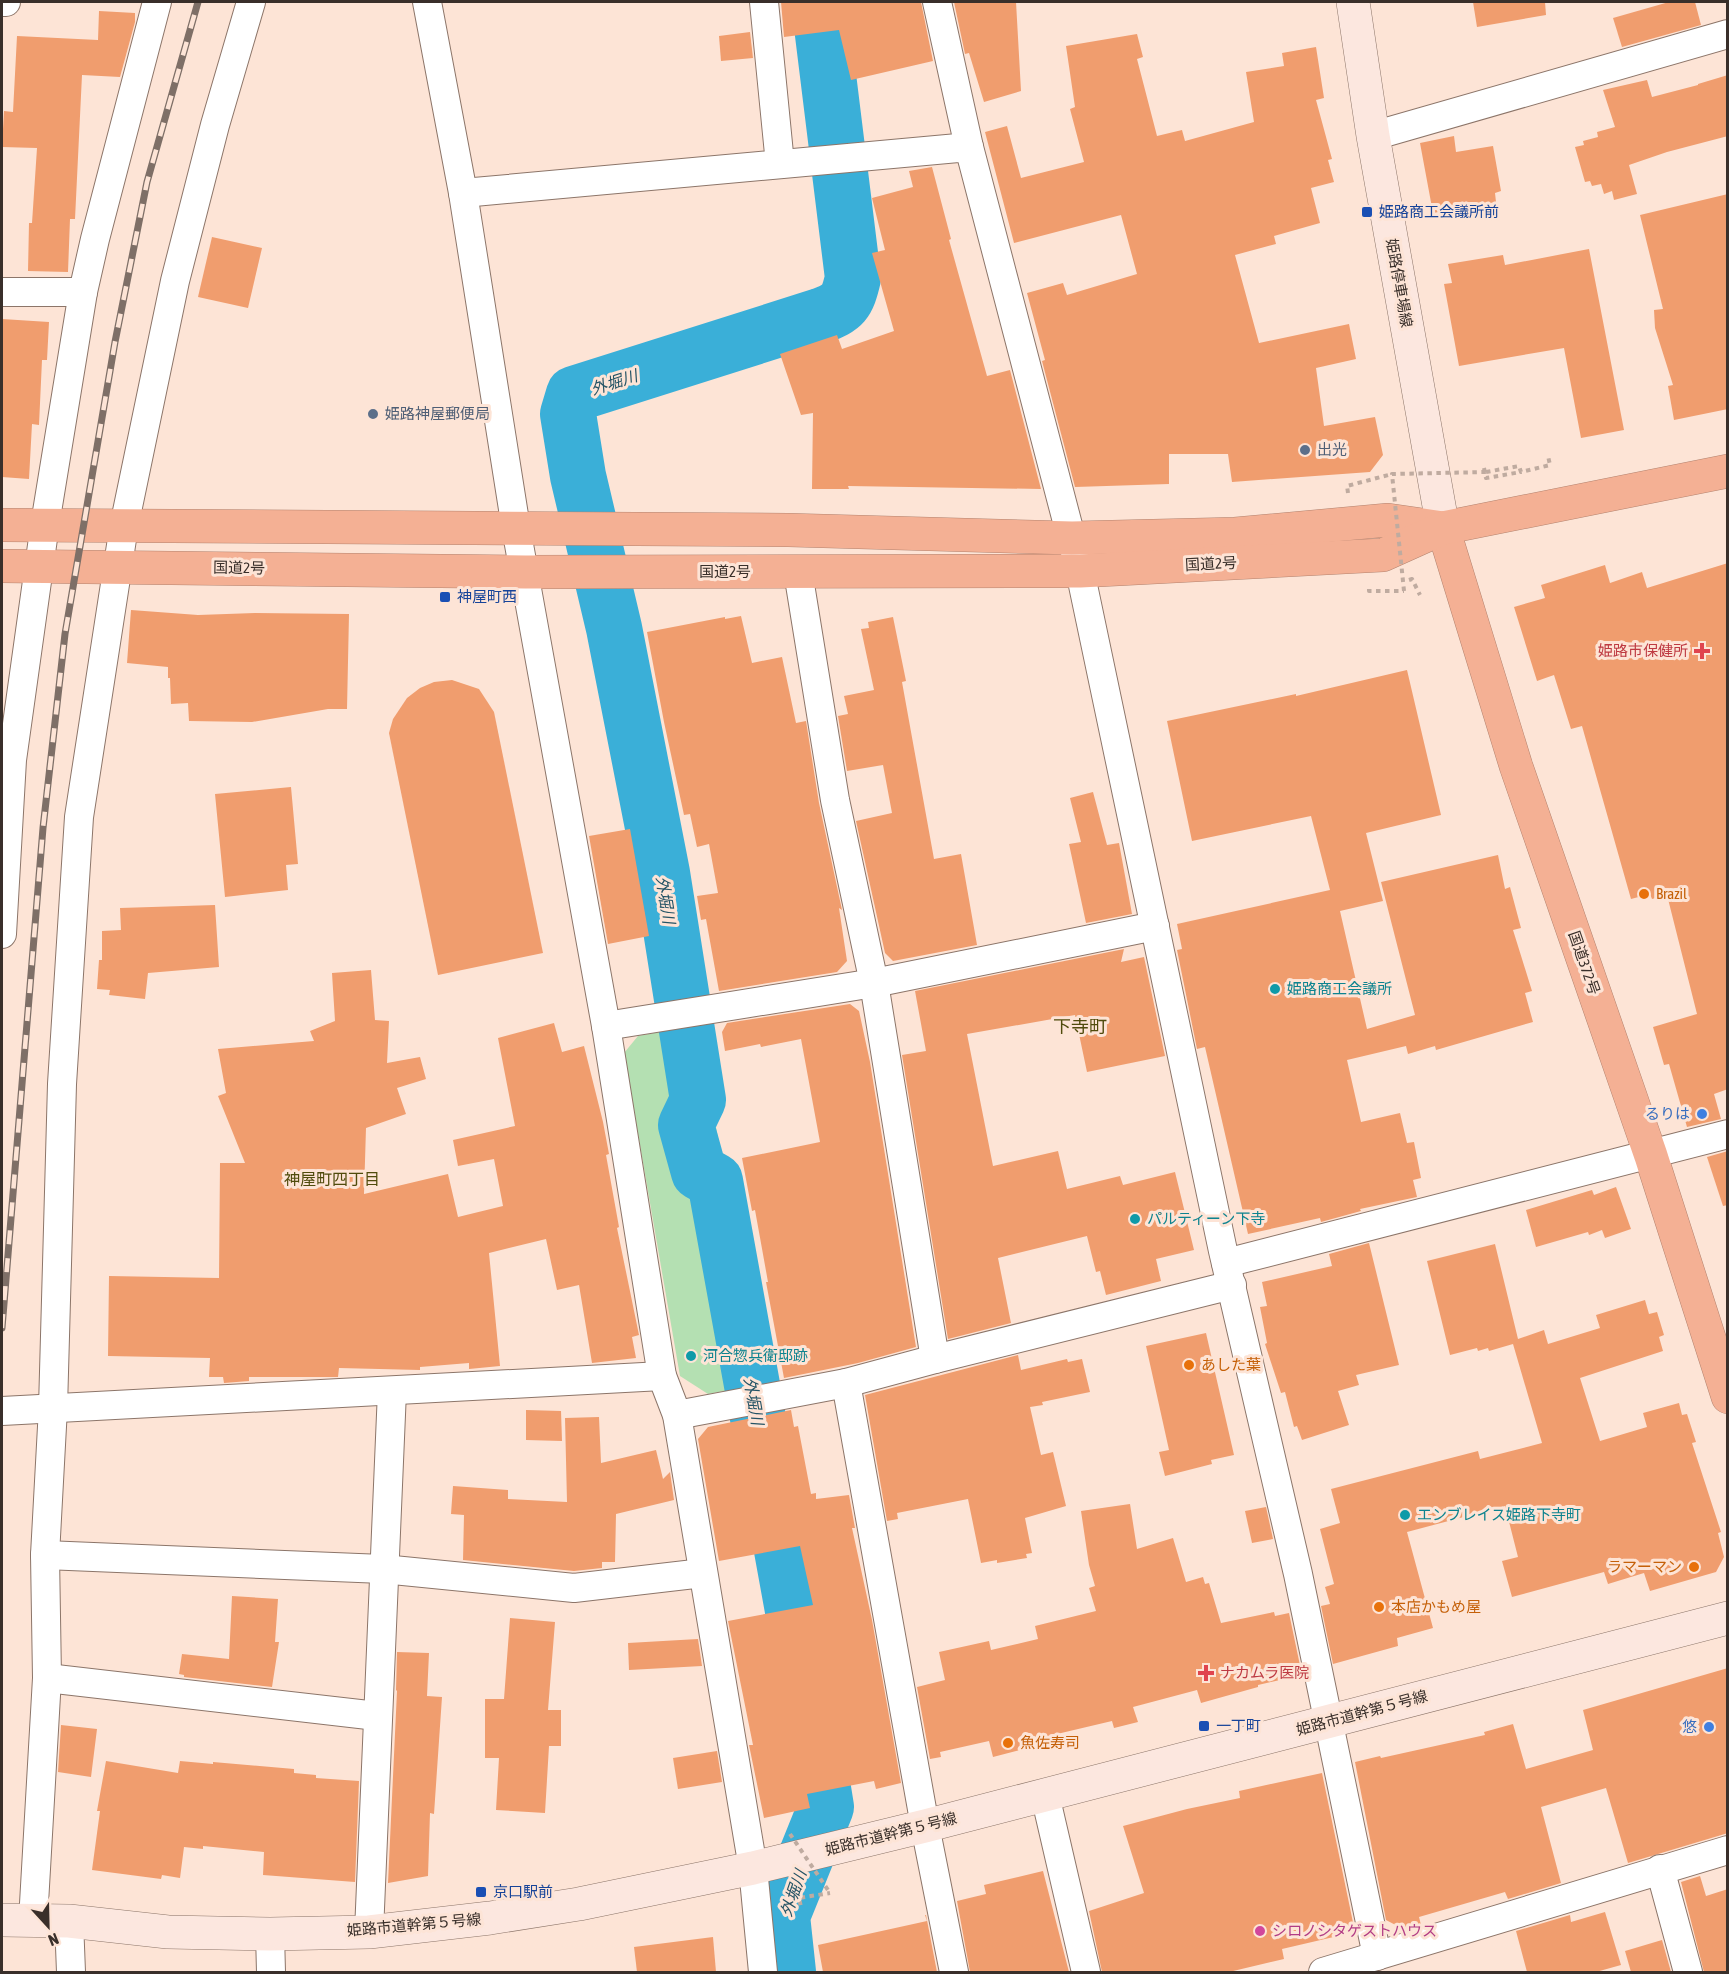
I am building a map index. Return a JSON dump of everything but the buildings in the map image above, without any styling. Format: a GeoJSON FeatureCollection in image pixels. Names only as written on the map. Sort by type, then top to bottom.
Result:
{"type":"FeatureCollection","features":[{"type":"Feature","properties":{"kind":"highway","name":"国道2号"},"geometry":{"type":"LineString","coordinates":[[2,566],[525,572],[1080,571],[1383,555],[1443,528],[1728,471]]}},
{"type":"Feature","properties":{"kind":"highway","name":"国道2号"},"geometry":{"type":"LineString","coordinates":[[2,525],[788,530],[1072,538],[1235,534],[1388,520],[1443,528]]}},
{"type":"Feature","properties":{"kind":"highway","name":"国道372号"},"geometry":{"type":"LineString","coordinates":[[1443,528],[1516,766],[1651,1156],[1728,1396]]}},
{"type":"Feature","properties":{"kind":"street"},"geometry":{"type":"LineString","coordinates":[[2,934],[12,760],[45,524],[95,239],[157,2]]}},
{"type":"Feature","properties":{"kind":"street"},"geometry":{"type":"LineString","coordinates":[[17,1921],[47,1678],[45,1555],[53,1408],[62,1084],[79,817],[124,526],[175,281],[215,125],[251,2]]}},
{"type":"Feature","properties":{"kind":"street"},"geometry":{"type":"LineString","coordinates":[[427,2],[463,193],[516,528],[606,1026],[662,1376],[677,1415],[753,1869],[763,1972]]}},
{"type":"Feature","properties":{"kind":"street"},"geometry":{"type":"LineString","coordinates":[[764,2],[780,164]]}},
{"type":"Feature","properties":{"kind":"street"},"geometry":{"type":"LineString","coordinates":[[937,2],[969,147],[1080,571],[1229,1274],[1330,1721],[1377,1956]]}},
{"type":"Feature","properties":{"kind":"street","name":"姫路停車場線"},"geometry":{"type":"LineString","coordinates":[[1353,2],[1373,136],[1443,528]]}},
{"type":"Feature","properties":{"kind":"street"},"geometry":{"type":"LineString","coordinates":[[1373,136],[1728,34]]}},
{"type":"Feature","properties":{"kind":"street"},"geometry":{"type":"LineString","coordinates":[[463,193],[969,147]]}},
{"type":"Feature","properties":{"kind":"street"},"geometry":{"type":"LineString","coordinates":[[2,292],[84,292]]}},
{"type":"Feature","properties":{"kind":"street"},"geometry":{"type":"LineString","coordinates":[[798,572],[835,800],[874,983],[935,1359]]}},
{"type":"Feature","properties":{"kind":"street"},"geometry":{"type":"LineString","coordinates":[[606,1026],[874,983],[1155,926]]}},
{"type":"Feature","properties":{"kind":"street"},"geometry":{"type":"LineString","coordinates":[[677,1415],[846,1383],[1728,1134]]}},
{"type":"Feature","properties":{"kind":"street"},"geometry":{"type":"LineString","coordinates":[[2,1411],[662,1376]]}},
{"type":"Feature","properties":{"kind":"street"},"geometry":{"type":"LineString","coordinates":[[846,1383],[925,1826],[954,1972]]}},
{"type":"Feature","properties":{"kind":"street"},"geometry":{"type":"LineString","coordinates":[[369,1932],[392,1391]]}},
{"type":"Feature","properties":{"kind":"street"},"geometry":{"type":"LineString","coordinates":[[45,1555],[383,1569],[574,1588],[703,1573]]}},
{"type":"Feature","properties":{"kind":"street","name":"姫路市道幹第５号線"},"geometry":{"type":"LineString","coordinates":[[17,1921],[69,1922],[168,1932],[270,1934],[369,1932],[490,1918],[579,1904],[753,1869],[1728,1618]]}},
{"type":"Feature","properties":{"kind":"street"},"geometry":{"type":"LineString","coordinates":[[47,1678],[377,1716]]}},
{"type":"Feature","properties":{"kind":"street"},"geometry":{"type":"LineString","coordinates":[[1045,1795],[1086,1972]]}},
{"type":"Feature","properties":{"kind":"street"},"geometry":{"type":"LineString","coordinates":[[1323,1972],[1728,1850]]}},
{"type":"Feature","properties":{"kind":"street"},"geometry":{"type":"LineString","coordinates":[[1660,1869],[1688,1972]]}},
{"type":"Feature","properties":{"kind":"street"},"geometry":{"type":"LineString","coordinates":[[69,1922],[71,1972]]}},
{"type":"Feature","properties":{"kind":"street"},"geometry":{"type":"LineString","coordinates":[[270,1934],[272,1972]]}},
{"type":"Feature","properties":{"kind":"path"},"geometry":{"type":"LineString","coordinates":[[1358,494],[1349,496],[1347,486],[1392,474],[1485,470],[1519,466],[1521,472],[1550,465],[1548,456]]}},
{"type":"Feature","properties":{"kind":"path"},"geometry":{"type":"LineString","coordinates":[[1392,474],[1404,591]]}},
{"type":"Feature","properties":{"kind":"path"},"geometry":{"type":"LineString","coordinates":[[1412,579],[1420,595]]}},
{"type":"Feature","properties":{"kind":"path"},"geometry":{"type":"LineString","coordinates":[[780,1910],[801,1907],[799,1898],[830,1893],[790,1834]]}},
{"type":"Feature","properties":{"kind":"green space"},"geometry":{"type":"Polygon","coordinates":[[[696,1025],[766,1383],[708,1394],[680,1376],[624,1053],[638,1036],[696,1025]]]}},
{"type":"Feature","properties":{"kind":"waterway","name":"外堀川"},"geometry":{"type":"LineString","coordinates":[[788,1972],[782,1916],[826,1807],[805,1677],[715,1181],[699,1172],[686,1125],[698,1100],[662,873],[614,628],[578,476],[568,414],[574,394],[820,316],[839,307],[846,299],[853,278],[819,2]]}},
{"type":"Feature","properties":{"kind":"railway"},"geometry":{"type":"LineString","coordinates":[[2,1328],[43,828],[65,634],[115,342],[147,182],[198,2]]}},
{"type":"Feature","properties":{"kind":"place","name":"姫路商工会議所前"},"geometry":{"type":"Point","coordinates":[1367,212]}},
{"type":"Feature","properties":{"kind":"place","name":"姫路神屋郵便局"},"geometry":{"type":"Point","coordinates":[373,414]}},
{"type":"Feature","properties":{"kind":"place","name":"出光"},"geometry":{"type":"Point","coordinates":[1305,450]}},
{"type":"Feature","properties":{"kind":"place","name":"神屋町西"},"geometry":{"type":"Point","coordinates":[445,597]}},
{"type":"Feature","properties":{"kind":"place","name":"姫路市保健所"},"geometry":{"type":"Point","coordinates":[1702,651]}},
{"type":"Feature","properties":{"kind":"place","name":"Brazil"},"geometry":{"type":"Point","coordinates":[1644,894]}},
{"type":"Feature","properties":{"kind":"place","name":"姫路商工会議所"},"geometry":{"type":"Point","coordinates":[1275,989]}},
{"type":"Feature","properties":{"kind":"place","name":"るりは"},"geometry":{"type":"Point","coordinates":[1702,1114]}},
{"type":"Feature","properties":{"kind":"place","name":"パルティーン下寺"},"geometry":{"type":"Point","coordinates":[1135,1219]}},
{"type":"Feature","properties":{"kind":"place","name":"河合惣兵衛邸跡"},"geometry":{"type":"Point","coordinates":[691,1356]}},
{"type":"Feature","properties":{"kind":"place","name":"あした葉"},"geometry":{"type":"Point","coordinates":[1189,1365]}},
{"type":"Feature","properties":{"kind":"place","name":"エンブレイス姫路下寺町"},"geometry":{"type":"Point","coordinates":[1405,1515]}},
{"type":"Feature","properties":{"kind":"place","name":"ラマーマン"},"geometry":{"type":"Point","coordinates":[1694,1567]}},
{"type":"Feature","properties":{"kind":"place","name":"本店かもめ屋"},"geometry":{"type":"Point","coordinates":[1379,1607]}},
{"type":"Feature","properties":{"kind":"place","name":"ナカムラ医院"},"geometry":{"type":"Point","coordinates":[1206,1673]}},
{"type":"Feature","properties":{"kind":"place","name":"一丁町"},"geometry":{"type":"Point","coordinates":[1204,1726]}},
{"type":"Feature","properties":{"kind":"place","name":"悠"},"geometry":{"type":"Point","coordinates":[1709,1727]}},
{"type":"Feature","properties":{"kind":"place","name":"魚佐寿司"},"geometry":{"type":"Point","coordinates":[1008,1743]}},
{"type":"Feature","properties":{"kind":"place","name":"京口駅前"},"geometry":{"type":"Point","coordinates":[481,1892]}},
{"type":"Feature","properties":{"kind":"place","name":"シロノシタゲストハウス"},"geometry":{"type":"Point","coordinates":[1260,1931]}},
{"type":"Feature","properties":{"kind":"district","name":"下寺町"},"geometry":{"type":"Point","coordinates":[1080,1027]}},
{"type":"Feature","properties":{"kind":"district","name":"神屋町四丁目"},"geometry":{"type":"Point","coordinates":[332,1179]}}]}
